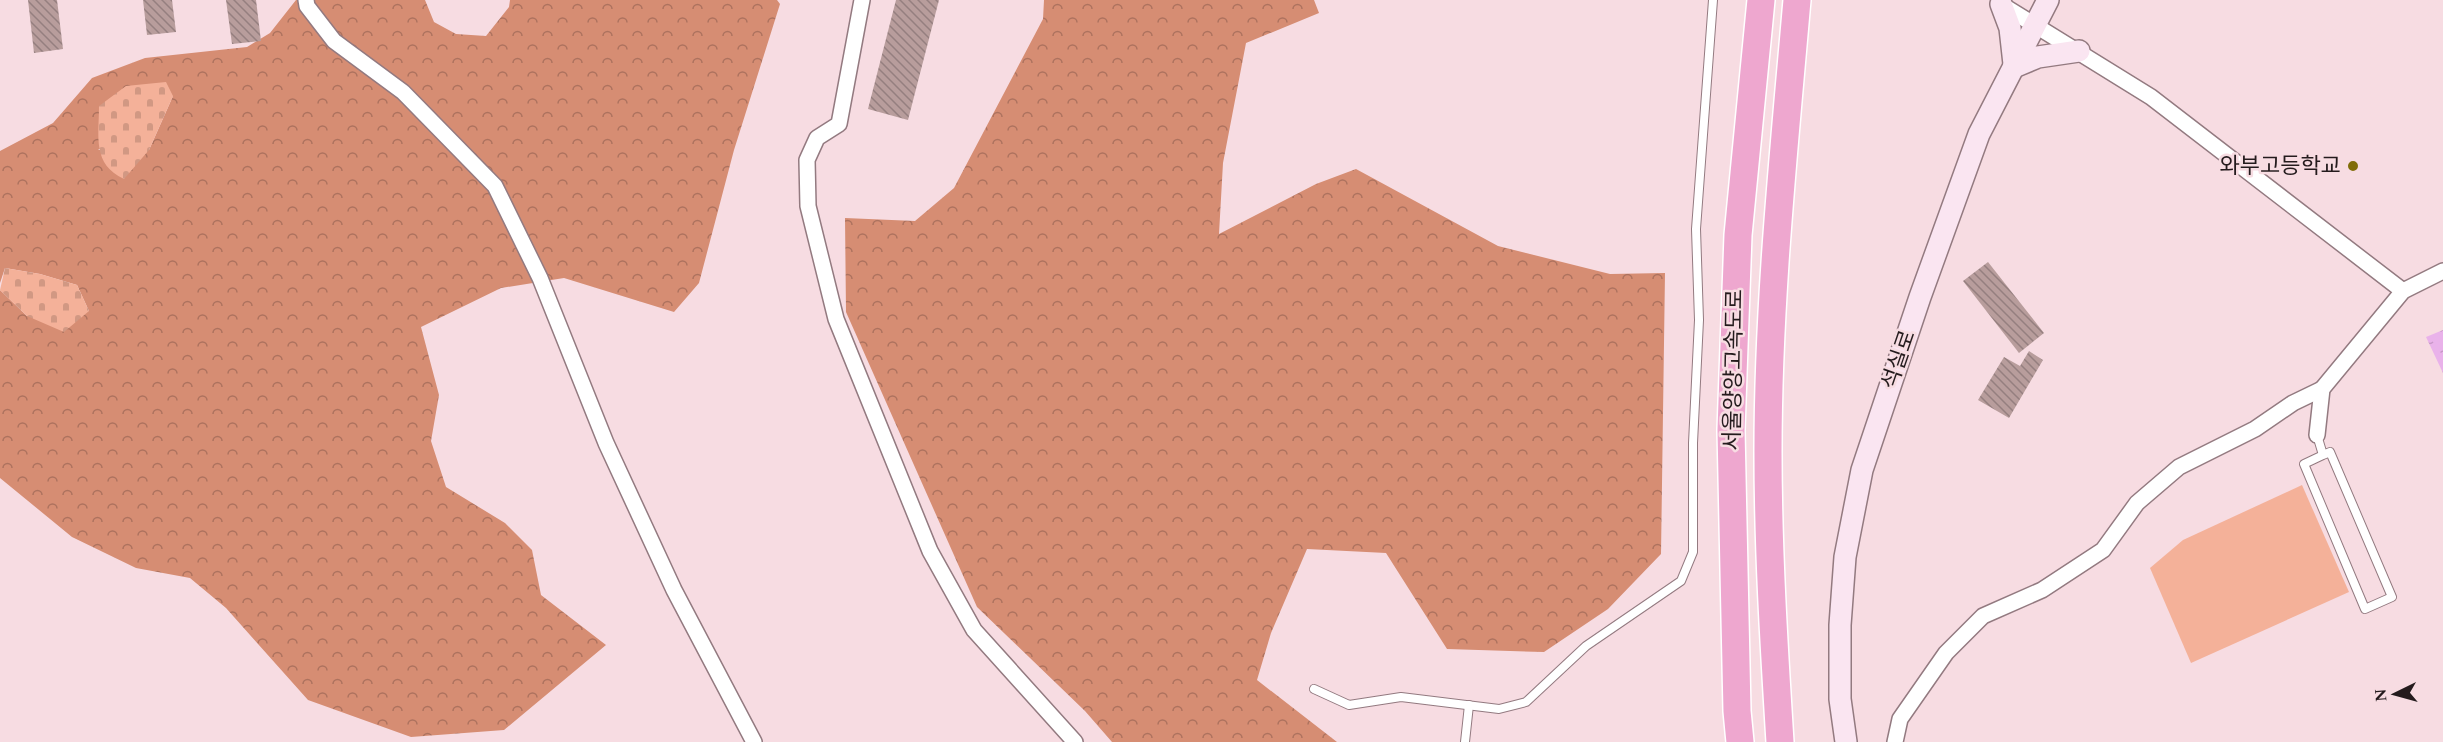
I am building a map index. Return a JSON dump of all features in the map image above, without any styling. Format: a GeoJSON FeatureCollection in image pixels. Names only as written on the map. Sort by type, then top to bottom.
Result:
{"type":"FeatureCollection","features":[{"type":"Feature","properties":{"kind":"highway","name":"서울양양고속도로"},"geometry":{"type":"LineString","coordinates":[[1740,742],[1737,711],[1731,430],[1738,235],[1761,0]]}},
{"type":"Feature","properties":{"kind":"highway","name":"서울양양고속도로"},"geometry":{"type":"LineString","coordinates":[[1780,742],[1773,633],[1768,451],[1777,239],[1797,0]]}},
{"type":"Feature","properties":{"kind":"main road","name":"석실로"},"geometry":{"type":"LineString","coordinates":[[1846,742],[1840,699],[1840,626],[1845,557],[1862,470],[1920,297],[1979,134],[2048,0]]}},
{"type":"Feature","properties":{"kind":"main road"},"geometry":{"type":"LineString","coordinates":[[1997,2],[2010,28],[2014,67],[2038,57],[2079,51]]}},
{"type":"Feature","properties":{"kind":"street"},"geometry":{"type":"LineString","coordinates":[[306,0],[307,6],[334,41],[403,92],[495,186],[540,278],[606,443],[674,590],[754,742]]}},
{"type":"Feature","properties":{"kind":"street"},"geometry":{"type":"LineString","coordinates":[[862,0],[839,124],[817,138],[807,160],[808,206],[836,319],[930,551],[974,630],[1075,742]]}},
{"type":"Feature","properties":{"kind":"street"},"geometry":{"type":"LineString","coordinates":[[1997,2],[2151,97],[2403,291]]}},
{"type":"Feature","properties":{"kind":"street"},"geometry":{"type":"LineString","coordinates":[[1895,742],[1900,719],[1946,653],[1983,616],[2042,590],[2103,550],[2137,503],[2179,467],[2255,429],[2293,403],[2322,389],[2403,291],[2443,271]]}},
{"type":"Feature","properties":{"kind":"street"},"geometry":{"type":"LineString","coordinates":[[2317,435],[2322,389]]}},
{"type":"Feature","properties":{"kind":"lane"},"geometry":{"type":"LineString","coordinates":[[1314,689],[1349,705],[1401,697],[1499,709],[1526,702],[1586,646],[1681,581],[1693,552],[1693,443],[1699,320],[1696,229],[1713,0]]}},
{"type":"Feature","properties":{"kind":"lane"},"geometry":{"type":"LineString","coordinates":[[2317,435],[2323,455]]}},
{"type":"Feature","properties":{"kind":"lane"},"geometry":{"type":"LineString","coordinates":[[2330,452],[2392,597],[2365,609],[2304,464],[2323,455],[2330,452]]}},
{"type":"Feature","properties":{"kind":"lane"},"geometry":{"type":"LineString","coordinates":[[1465,742],[1469,705]]}},
{"type":"Feature","properties":{"kind":"green space"},"geometry":{"type":"Polygon","coordinates":[[[296,0],[425,0],[434,22],[456,34],[486,36],[509,7],[510,0],[777,0],[780,4],[734,150],[699,283],[674,312],[564,278],[501,288],[421,327],[439,395],[431,441],[446,487],[505,523],[532,550],[541,595],[606,645],[504,730],[411,737],[308,700],[226,608],[190,578],[136,568],[72,537],[0,478],[0,290],[27,316],[89,311],[77,285],[40,274],[5,268],[0,283],[0,151],[53,123],[92,78],[145,58],[247,47],[270,33],[296,0]],[[173,96],[98,150],[149,150],[173,96]]]}},
{"type":"Feature","properties":{"kind":"green space"},"geometry":{"type":"Polygon","coordinates":[[[1044,0],[1314,0],[1319,13],[1246,43],[1223,163],[1219,234],[1316,184],[1356,169],[1498,246],[1610,274],[1665,273],[1661,554],[1608,609],[1544,652],[1447,649],[1386,553],[1307,549],[1271,633],[1257,680],[1337,742],[1112,742],[1085,711],[977,607],[846,312],[845,218],[915,221],[954,188],[1043,19],[1044,0]]]}},
{"type":"Feature","properties":{"kind":"green space"},"geometry":{"type":"Polygon","coordinates":[[[166,82],[173,96],[149,150],[124,179],[107,166],[102,157],[98,139],[99,106],[126,86],[166,82]]]}},
{"type":"Feature","properties":{"kind":"green space"},"geometry":{"type":"Polygon","coordinates":[[[5,268],[40,274],[77,285],[89,311],[64,332],[27,316],[0,290],[5,268]]]}},
{"type":"Feature","properties":{"kind":"green space"},"geometry":{"type":"Polygon","coordinates":[[[2302,485],[2349,592],[2191,663],[2150,568],[2183,540],[2302,485]]]}},
{"type":"Feature","properties":{"kind":"water"},"geometry":{"type":"Polygon","coordinates":[[[2443,330],[2443,373],[2426,337],[2443,330]]]}},
{"type":"Feature","properties":{"kind":"building"},"geometry":{"type":"Polygon","coordinates":[[[28,0],[57,0],[63,49],[34,53],[28,0]]]}},
{"type":"Feature","properties":{"kind":"building"},"geometry":{"type":"Polygon","coordinates":[[[143,0],[172,0],[176,32],[147,35],[143,0]]]}},
{"type":"Feature","properties":{"kind":"building"},"geometry":{"type":"Polygon","coordinates":[[[226,0],[256,0],[261,41],[232,44],[226,0]]]}},
{"type":"Feature","properties":{"kind":"building"},"geometry":{"type":"Polygon","coordinates":[[[896,0],[939,0],[908,120],[868,109],[896,0]]]}},
{"type":"Feature","properties":{"kind":"building"},"geometry":{"type":"Polygon","coordinates":[[[1988,262],[2044,333],[2019,353],[1963,281],[1988,262]]]}},
{"type":"Feature","properties":{"kind":"building"},"geometry":{"type":"Polygon","coordinates":[[[2029,351],[2043,360],[2009,418],[1978,400],[2004,357],[2020,366],[2029,351]]]}},
{"type":"Feature","properties":{"kind":"place","name":"와부고등학교"},"geometry":{"type":"Point","coordinates":[2353,166]}}]}
